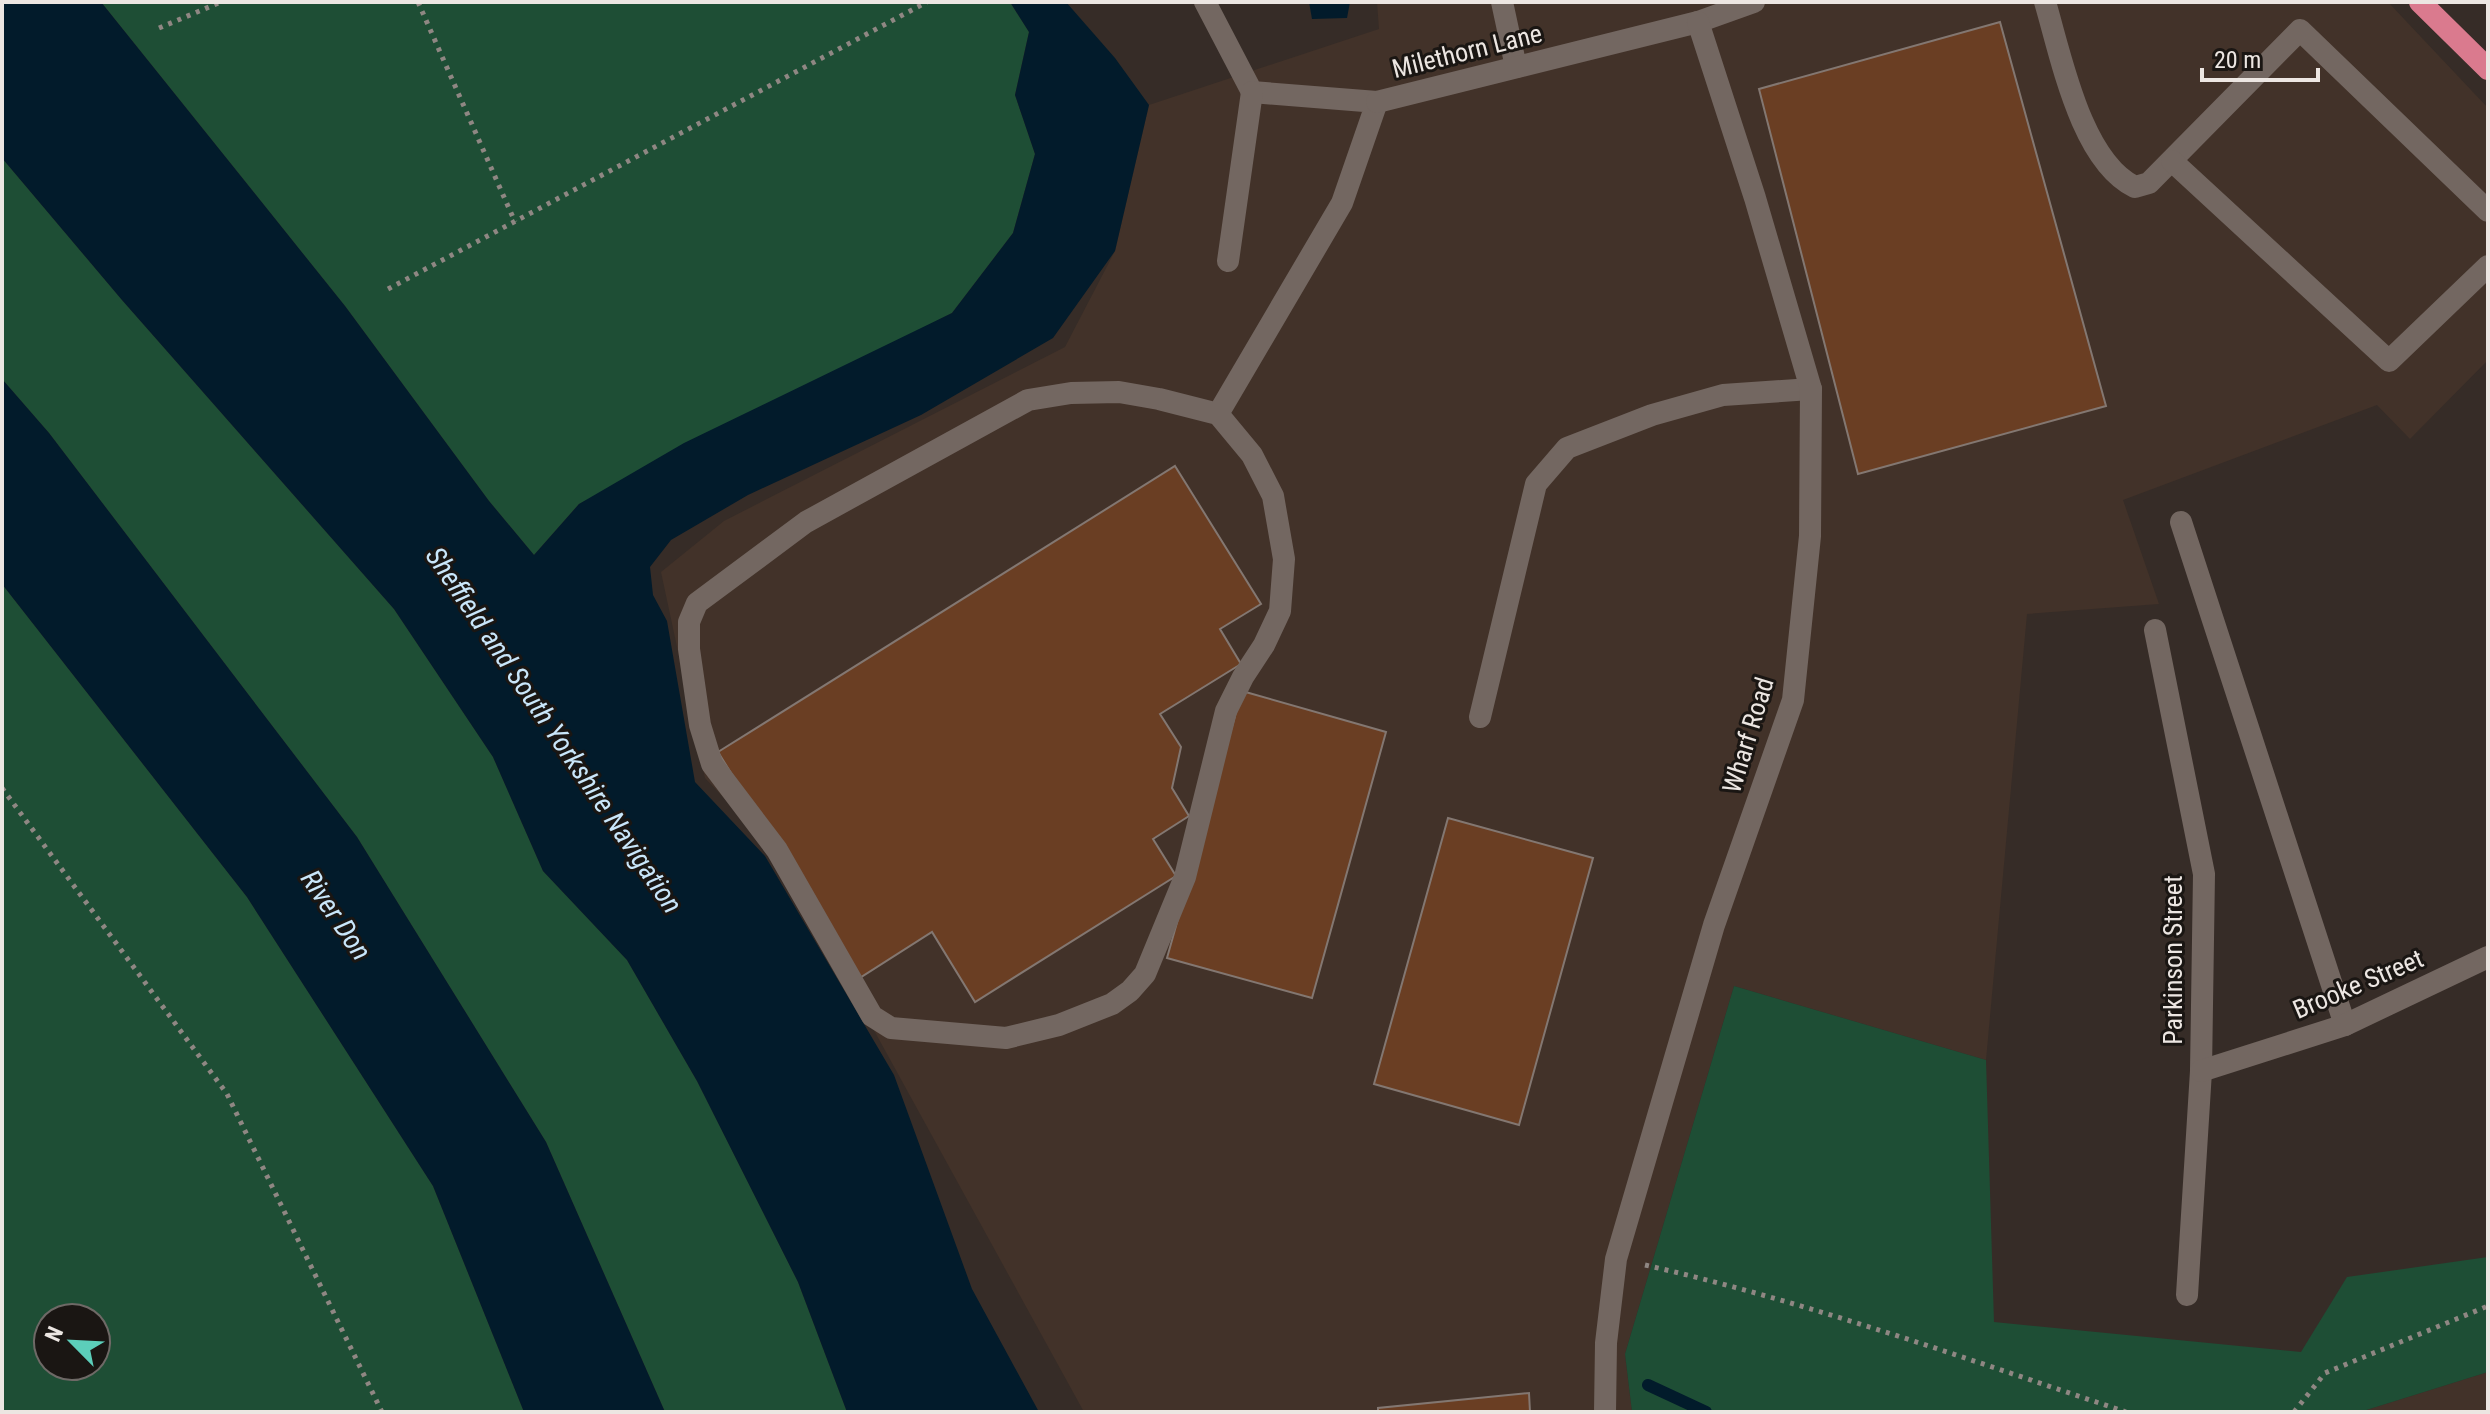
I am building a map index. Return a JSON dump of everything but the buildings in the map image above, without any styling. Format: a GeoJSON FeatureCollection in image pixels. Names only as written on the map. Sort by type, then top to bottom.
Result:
{"type":"FeatureCollection","features":[{"type":"Feature","properties":{"kind":"highway"},"geometry":{"type":"LineString","coordinates":[[2420,2],[2488,69]]}},
{"type":"Feature","properties":{"kind":"street"},"geometry":{"type":"LineString","coordinates":[[1205,2],[1252,92],[1228,261]]}},
{"type":"Feature","properties":{"kind":"street"},"geometry":{"type":"LineString","coordinates":[[1502,2],[1516,67]]}},
{"type":"Feature","properties":{"kind":"street","name":"Milethorn Lane"},"geometry":{"type":"LineString","coordinates":[[1252,92],[1377,102],[1698,22],[1754,2]]}},
{"type":"Feature","properties":{"kind":"street"},"geometry":{"type":"LineString","coordinates":[[2045,2],[2079,114],[2099,155],[2122,181],[2135,187],[2149,183],[2300,30],[2488,211]]}},
{"type":"Feature","properties":{"kind":"street","name":"Wharf Road"},"geometry":{"type":"LineString","coordinates":[[1605,1412],[1606,1343],[1616,1259],[1714,925],[1793,700],[1810,536],[1811,389],[1755,198],[1698,22]]}},
{"type":"Feature","properties":{"kind":"street"},"geometry":{"type":"LineString","coordinates":[[1218,414],[1342,203],[1377,102]]}},
{"type":"Feature","properties":{"kind":"street"},"geometry":{"type":"LineString","coordinates":[[2172,161],[2389,361],[2488,266]]}},
{"type":"Feature","properties":{"kind":"street"},"geometry":{"type":"LineString","coordinates":[[1480,717],[1536,484],[1567,448],[1652,415],[1723,395],[1811,389]]}},
{"type":"Feature","properties":{"kind":"street"},"geometry":{"type":"LineString","coordinates":[[1119,392],[1218,414],[1252,455],[1273,496],[1284,559],[1280,611],[1226,711],[1185,877],[1145,974],[1130,991],[1112,1004],[1059,1025],[1006,1038],[891,1028],[872,1016],[777,850],[712,764],[700,725],[689,649],[689,622],[697,603],[806,522],[1028,400],[1071,393],[1119,392]]}},
{"type":"Feature","properties":{"kind":"street"},"geometry":{"type":"LineString","coordinates":[[2181,522],[2345,1025]]}},
{"type":"Feature","properties":{"kind":"street","name":"Parkinson Street"},"geometry":{"type":"LineString","coordinates":[[2155,630],[2204,874],[2201,1071],[2187,1295]]}},
{"type":"Feature","properties":{"kind":"street","name":"Brooke Street"},"geometry":{"type":"LineString","coordinates":[[2201,1071],[2345,1025],[2488,957]]}},
{"type":"Feature","properties":{"kind":"path"},"geometry":{"type":"LineString","coordinates":[[159,28],[221,2]]}},
{"type":"Feature","properties":{"kind":"path"},"geometry":{"type":"LineString","coordinates":[[418,2],[515,222]]}},
{"type":"Feature","properties":{"kind":"path"},"geometry":{"type":"LineString","coordinates":[[388,289],[927,2]]}},
{"type":"Feature","properties":{"kind":"path"},"geometry":{"type":"LineString","coordinates":[[2,788],[227,1094],[382,1412]]}},
{"type":"Feature","properties":{"kind":"path"},"geometry":{"type":"LineString","coordinates":[[1616,1259],[1692,1275],[1882,1331],[2126,1412]]}},
{"type":"Feature","properties":{"kind":"path"},"geometry":{"type":"LineString","coordinates":[[2294,1412],[2325,1373],[2488,1306]]}},
{"type":"Feature","properties":{"kind":"shaded area"},"geometry":{"type":"Polygon","coordinates":[[[1377,2],[2388,2],[2488,108],[2488,360],[2410,439],[2377,405],[2123,500],[2159,604],[2027,614],[1986,1060],[1734,986],[1625,1354],[1632,1412],[1084,1412],[777,854],[705,778],[661,572],[724,521],[1065,347],[1115,251],[1149,105],[1379,29],[1377,2]]]}},
{"type":"Feature","properties":{"kind":"shaded area"},"geometry":{"type":"Polygon","coordinates":[[[2488,1372],[2488,1412],[2360,1412],[2488,1372]]]}},
{"type":"Feature","properties":{"kind":"green space"},"geometry":{"type":"Polygon","coordinates":[[[101,2],[1010,2],[1029,32],[1015,95],[1035,154],[1013,233],[952,313],[579,504],[534,555],[489,501],[345,306],[101,2]]]}},
{"type":"Feature","properties":{"kind":"green space"},"geometry":{"type":"Polygon","coordinates":[[[2,158],[122,300],[394,609],[493,757],[543,871],[627,960],[697,1081],[798,1282],[847,1412],[665,1412],[546,1142],[357,837],[49,433],[2,379],[2,158]]]}},
{"type":"Feature","properties":{"kind":"green space"},"geometry":{"type":"Polygon","coordinates":[[[2,584],[247,897],[433,1186],[524,1412],[2,1412],[2,584]]]}},
{"type":"Feature","properties":{"kind":"green space"},"geometry":{"type":"Polygon","coordinates":[[[1734,986],[1986,1060],[1994,1322],[2301,1352],[2347,1277],[2488,1257],[2488,1372],[2360,1412],[1632,1412],[1625,1354],[1734,986]]]}},
{"type":"Feature","properties":{"kind":"water","name":"Sheffield and South Yorkshire Navigation"},"geometry":{"type":"Polygon","coordinates":[[[2,2],[101,2],[345,306],[489,501],[534,555],[579,504],[684,443],[952,313],[1013,233],[1035,154],[1015,95],[1029,32],[1010,2],[1066,2],[1115,58],[1149,105],[1115,251],[1053,338],[921,415],[748,495],[671,540],[650,567],[653,595],[667,621],[695,782],[765,856],[894,1075],[972,1289],[1039,1412],[847,1412],[798,1282],[697,1081],[627,960],[543,871],[493,757],[394,609],[122,300],[2,158],[2,2]]]}},
{"type":"Feature","properties":{"kind":"water"},"geometry":{"type":"Polygon","coordinates":[[[1309,2],[1350,2],[1347,18],[1312,19],[1309,2]]]}},
{"type":"Feature","properties":{"kind":"water","name":"River Don"},"geometry":{"type":"Polygon","coordinates":[[[2,379],[49,433],[357,837],[546,1142],[665,1412],[524,1412],[433,1186],[247,897],[2,584],[2,379]]]}},
{"type":"Feature","properties":{"kind":"waterway"},"geometry":{"type":"LineString","coordinates":[[1648,1385],[1706,1412]]}}]}
